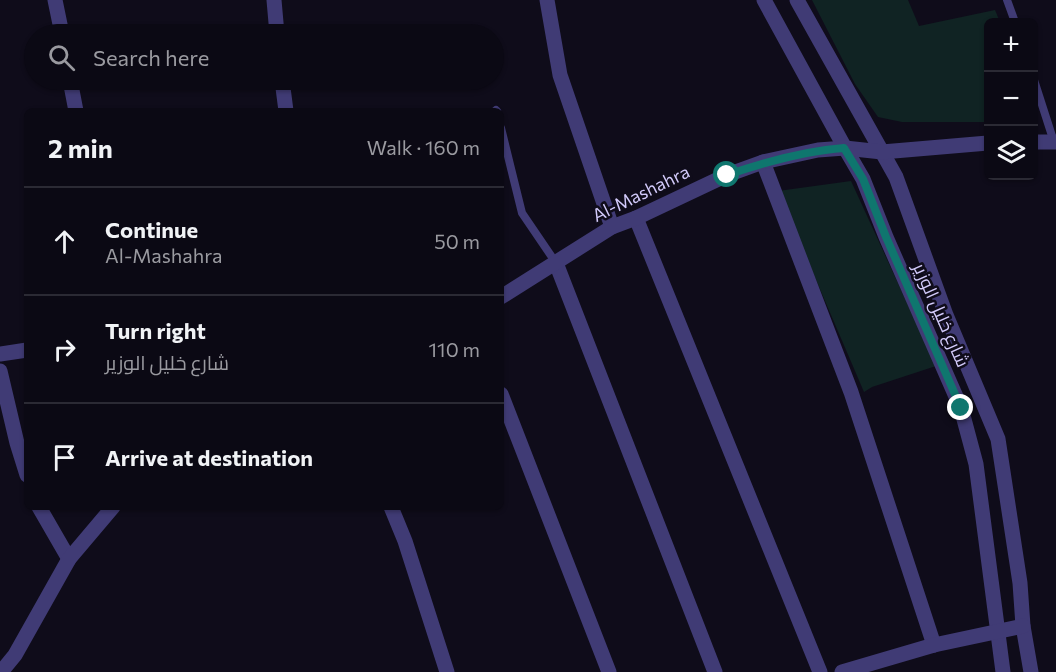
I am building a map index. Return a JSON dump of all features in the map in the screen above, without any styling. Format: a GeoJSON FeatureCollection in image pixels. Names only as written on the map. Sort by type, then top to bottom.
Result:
{"type":"FeatureCollection","features":[{"type":"Feature","properties":{"kind":"street"},"geometry":{"type":"LineString","coordinates":[[55,0],[60,24]]}},
{"type":"Feature","properties":{"kind":"street"},"geometry":{"type":"LineString","coordinates":[[274,0],[276,24]]}},
{"type":"Feature","properties":{"kind":"street"},"geometry":{"type":"LineString","coordinates":[[547,0],[560,75],[612,228]]}},
{"type":"Feature","properties":{"kind":"street","name":"شارع خليل الوزير"},"geometry":{"type":"LineString","coordinates":[[764,0],[863,179],[961,408],[976,464],[1003,672]]}},
{"type":"Feature","properties":{"kind":"street","name":"شارع خليل الوزير"},"geometry":{"type":"LineString","coordinates":[[797,0],[896,177],[946,315],[998,439],[1031,672]]}},
{"type":"Feature","properties":{"kind":"street"},"geometry":{"type":"LineString","coordinates":[[72,90],[75,108]]}},
{"type":"Feature","properties":{"kind":"street"},"geometry":{"type":"LineString","coordinates":[[283,90],[286,108]]}},
{"type":"Feature","properties":{"kind":"street"},"geometry":{"type":"LineString","coordinates":[[1038,142],[1055,142]]}},
{"type":"Feature","properties":{"kind":"street","name":"Al-Mashahra"},"geometry":{"type":"LineString","coordinates":[[504,295],[612,228],[718,178],[763,162],[818,150],[844,148],[882,152],[984,143]]}},
{"type":"Feature","properties":{"kind":"street"},"geometry":{"type":"LineString","coordinates":[[763,162],[851,392],[934,645]]}},
{"type":"Feature","properties":{"kind":"street"},"geometry":{"type":"LineString","coordinates":[[636,218],[820,672]]}},
{"type":"Feature","properties":{"kind":"street"},"geometry":{"type":"LineString","coordinates":[[556,263],[646,489],[671,562],[715,672]]}},
{"type":"Feature","properties":{"kind":"street"},"geometry":{"type":"LineString","coordinates":[[0,354],[24,350]]}},
{"type":"Feature","properties":{"kind":"street"},"geometry":{"type":"LineString","coordinates":[[0,371],[24,465]]}},
{"type":"Feature","properties":{"kind":"street"},"geometry":{"type":"LineString","coordinates":[[504,401],[609,672]]}},
{"type":"Feature","properties":{"kind":"street"},"geometry":{"type":"LineString","coordinates":[[41,510],[69,559]]}},
{"type":"Feature","properties":{"kind":"street"},"geometry":{"type":"LineString","coordinates":[[1,672],[15,655],[69,559],[110,510]]}},
{"type":"Feature","properties":{"kind":"street"},"geometry":{"type":"LineString","coordinates":[[392,510],[405,542],[447,672]]}},
{"type":"Feature","properties":{"kind":"street"},"geometry":{"type":"LineString","coordinates":[[842,672],[889,666],[934,645],[1023,626]]}},
{"type":"Feature","properties":{"kind":"lane"},"geometry":{"type":"LineString","coordinates":[[1007,0],[1014,18]]}},
{"type":"Feature","properties":{"kind":"lane"},"geometry":{"type":"LineString","coordinates":[[1038,92],[1055,142]]}},
{"type":"Feature","properties":{"kind":"lane"},"geometry":{"type":"LineString","coordinates":[[504,140],[522,213],[556,263]]}},
{"type":"Feature","properties":{"kind":"green space"},"geometry":{"type":"Polygon","coordinates":[[[812,0],[908,0],[919,26],[995,10],[998,18],[984,18],[984,122],[902,122],[878,117],[855,84],[812,0]]]}},
{"type":"Feature","properties":{"kind":"green space"},"geometry":{"type":"Polygon","coordinates":[[[851,181],[936,366],[872,387],[864,392],[778,191],[851,181]]]}},
{"type":"Feature","properties":{"kind":"route"},"geometry":{"type":"LineString","coordinates":[[727,175],[763,162],[818,150],[844,148],[863,179],[961,408]]}}]}
